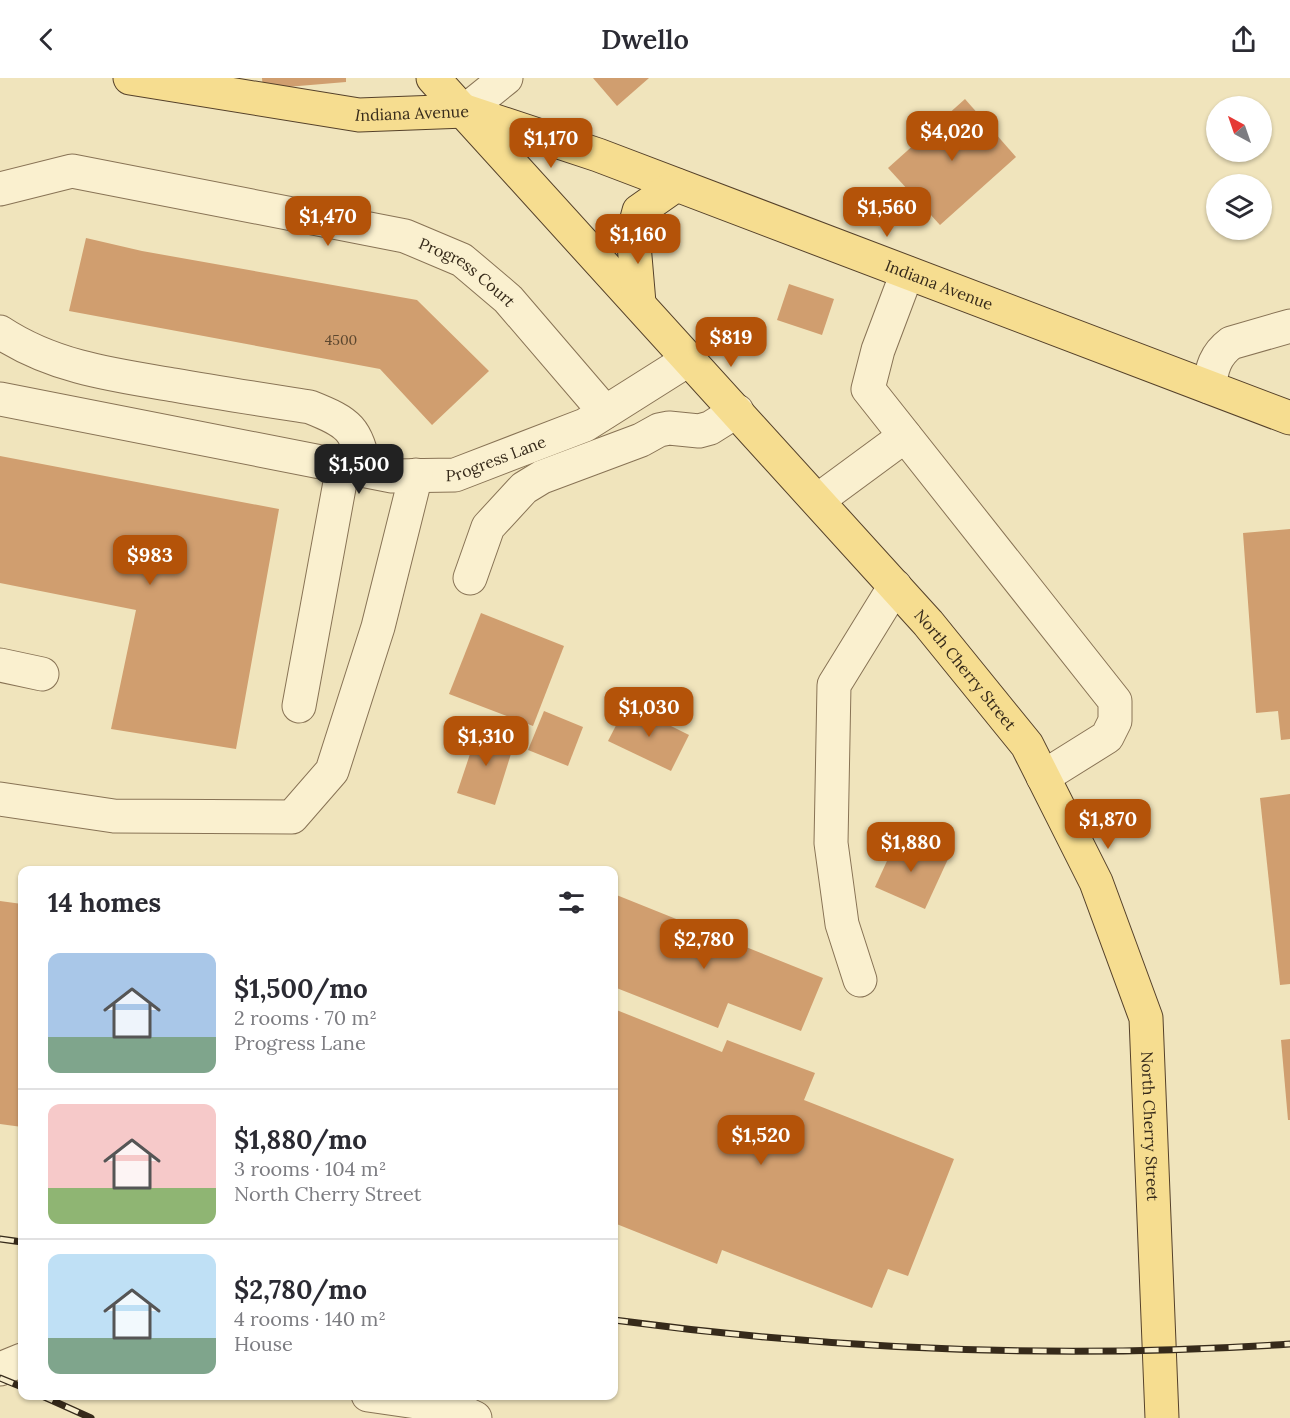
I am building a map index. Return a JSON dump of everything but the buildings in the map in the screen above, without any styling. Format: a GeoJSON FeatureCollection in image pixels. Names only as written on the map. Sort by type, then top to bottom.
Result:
{"type":"FeatureCollection","features":[{"type":"Feature","properties":{"kind":"main road","name":"Indiana Avenue"},"geometry":{"type":"LineString","coordinates":[[130,78],[359,115],[465,111],[598,155],[1290,418]]}},
{"type":"Feature","properties":{"kind":"main road","name":"North Cherry Street"},"geometry":{"type":"LineString","coordinates":[[433,78],[818,500],[894,586],[1027,745],[1096,882],[1146,1018],[1162,1418]]}},
{"type":"Feature","properties":{"kind":"main road"},"geometry":{"type":"LineString","coordinates":[[639,303],[633,233],[639,211],[676,185]]}},
{"type":"Feature","properties":{"kind":"street"},"geometry":{"type":"LineString","coordinates":[[465,111],[506,78]]}},
{"type":"Feature","properties":{"kind":"street","name":"Progress Court"},"geometry":{"type":"LineString","coordinates":[[0,189],[72,171],[405,236],[462,260],[508,299],[605,412]]}},
{"type":"Feature","properties":{"kind":"street"},"geometry":{"type":"LineString","coordinates":[[907,273],[878,350],[868,388],[1115,701],[1114,721],[1107,737],[1043,777]]}},
{"type":"Feature","properties":{"kind":"street"},"geometry":{"type":"LineString","coordinates":[[1209,387],[1213,365],[1223,349],[1231,343],[1290,326]]}},
{"type":"Feature","properties":{"kind":"street"},"geometry":{"type":"LineString","coordinates":[[0,332],[26,349],[64,364],[319,411],[336,417],[351,428],[361,449],[354,468],[299,706]]}},
{"type":"Feature","properties":{"kind":"street","name":"Progress Lane"},"geometry":{"type":"LineString","coordinates":[[0,399],[392,476],[455,475],[585,424],[688,360]]}},
{"type":"Feature","properties":{"kind":"street"},"geometry":{"type":"LineString","coordinates":[[470,578],[488,527],[524,488],[542,477],[641,440],[659,430],[669,428],[699,431],[710,428],[737,411]]}},
{"type":"Feature","properties":{"kind":"street"},"geometry":{"type":"LineString","coordinates":[[818,500],[905,436]]}},
{"type":"Feature","properties":{"kind":"street"},"geometry":{"type":"LineString","coordinates":[[0,799],[114,816],[292,817],[332,771],[378,627],[416,475]]}},
{"type":"Feature","properties":{"kind":"street"},"geometry":{"type":"LineString","coordinates":[[860,980],[842,924],[831,843],[834,685],[894,586]]}},
{"type":"Feature","properties":{"kind":"street"},"geometry":{"type":"LineString","coordinates":[[0,665],[42,674]]}},
{"type":"Feature","properties":{"kind":"street"},"geometry":{"type":"LineString","coordinates":[[0,1369],[18,1362]]}},
{"type":"Feature","properties":{"kind":"street"},"geometry":{"type":"LineString","coordinates":[[403,1400],[452,1407],[475,1418]]}},
{"type":"Feature","properties":{"kind":"railway"},"geometry":{"type":"LineString","coordinates":[[0,1239],[18,1241]]}},
{"type":"Feature","properties":{"kind":"railway"},"geometry":{"type":"LineString","coordinates":[[618,1320],[782,1339],[951,1349],[1121,1351],[1290,1344]]}},
{"type":"Feature","properties":{"kind":"railway"},"geometry":{"type":"LineString","coordinates":[[0,1378],[18,1385]]}},
{"type":"Feature","properties":{"kind":"railway"},"geometry":{"type":"LineString","coordinates":[[51,1400],[91,1418]]}}]}
